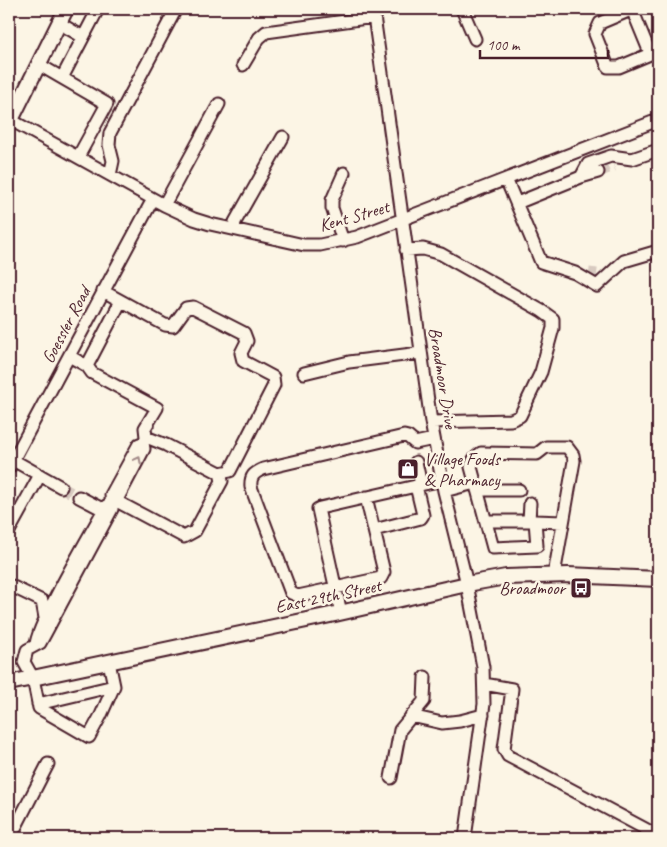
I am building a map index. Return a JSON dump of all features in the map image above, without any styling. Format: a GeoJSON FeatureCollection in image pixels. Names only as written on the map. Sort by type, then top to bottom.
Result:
{"type":"FeatureCollection","features":[{"type":"Feature","properties":{"kind":"main road"},"geometry":{"type":"LineString","coordinates":[[9,121],[66,9]]}},
{"type":"Feature","properties":{"kind":"main road","name":"East 29th Street"},"geometry":{"type":"LineString","coordinates":[[9,683],[31,673],[108,662],[506,577],[554,575],[658,580]]}},
{"type":"Feature","properties":{"kind":"street"},"geometry":{"type":"LineString","coordinates":[[62,78],[98,9]]}},
{"type":"Feature","properties":{"kind":"street"},"geometry":{"type":"LineString","coordinates":[[110,175],[113,161],[109,145],[110,133],[176,9]]}},
{"type":"Feature","properties":{"kind":"street"},"geometry":{"type":"LineString","coordinates":[[462,9],[475,39]]}},
{"type":"Feature","properties":{"kind":"street"},"geometry":{"type":"LineString","coordinates":[[632,9],[648,48],[657,51],[619,67],[608,67],[595,34],[600,23],[608,14],[632,9]]}},
{"type":"Feature","properties":{"kind":"street"},"geometry":{"type":"LineString","coordinates":[[656,9],[658,13]]}},
{"type":"Feature","properties":{"kind":"street"},"geometry":{"type":"LineString","coordinates":[[244,65],[259,38],[266,32],[373,13]]}},
{"type":"Feature","properties":{"kind":"street","name":"Broadmoor Drive"},"geometry":{"type":"LineString","coordinates":[[373,13],[431,422],[481,656],[484,684],[483,715],[465,838]]}},
{"type":"Feature","properties":{"kind":"street"},"geometry":{"type":"LineString","coordinates":[[59,23],[83,37]]}},
{"type":"Feature","properties":{"kind":"street"},"geometry":{"type":"LineString","coordinates":[[38,64],[107,104],[121,110]]}},
{"type":"Feature","properties":{"kind":"street"},"geometry":{"type":"LineString","coordinates":[[78,158],[107,104]]}},
{"type":"Feature","properties":{"kind":"street"},"geometry":{"type":"LineString","coordinates":[[164,204],[219,104]]}},
{"type":"Feature","properties":{"kind":"street","name":"Kent Street"},"geometry":{"type":"LineString","coordinates":[[9,121],[153,199],[194,219],[304,245],[320,245],[343,241],[402,220],[658,120]]}},
{"type":"Feature","properties":{"kind":"street"},"geometry":{"type":"LineString","coordinates":[[234,229],[235,222],[283,137]]}},
{"type":"Feature","properties":{"kind":"street"},"geometry":{"type":"LineString","coordinates":[[614,166],[658,150]]}},
{"type":"Feature","properties":{"kind":"street"},"geometry":{"type":"LineString","coordinates":[[581,177],[588,164],[611,156],[632,159]]}},
{"type":"Feature","properties":{"kind":"street"},"geometry":{"type":"LineString","coordinates":[[516,204],[581,177],[598,172]]}},
{"type":"Feature","properties":{"kind":"street"},"geometry":{"type":"LineString","coordinates":[[343,241],[332,208],[332,200],[344,173]]}},
{"type":"Feature","properties":{"kind":"street"},"geometry":{"type":"LineString","coordinates":[[506,179],[541,262],[575,273],[597,286],[598,275]]}},
{"type":"Feature","properties":{"kind":"street","name":"Goessler Road"},"geometry":{"type":"LineString","coordinates":[[11,464],[153,199]]}},
{"type":"Feature","properties":{"kind":"street"},"geometry":{"type":"LineString","coordinates":[[406,250],[423,249],[441,254],[553,319],[553,328],[541,372],[520,416],[510,420],[431,422]]}},
{"type":"Feature","properties":{"kind":"street"},"geometry":{"type":"LineString","coordinates":[[575,273],[598,275],[624,262],[658,251]]}},
{"type":"Feature","properties":{"kind":"street"},"geometry":{"type":"LineString","coordinates":[[104,291],[165,325],[173,326],[186,308],[193,306],[244,333],[248,341],[241,354],[243,361],[273,377],[274,385],[230,470],[220,473],[166,445],[145,440]]}},
{"type":"Feature","properties":{"kind":"street"},"geometry":{"type":"LineString","coordinates":[[87,366],[121,301]]}},
{"type":"Feature","properties":{"kind":"street"},"geometry":{"type":"LineString","coordinates":[[304,373],[349,362],[394,358],[420,353]]}},
{"type":"Feature","properties":{"kind":"street"},"geometry":{"type":"LineString","coordinates":[[69,356],[87,366],[92,373],[157,408],[145,428],[144,449],[118,498],[112,501],[104,510],[35,639],[35,652],[31,673],[39,708],[89,737],[102,715],[114,686],[108,662]]}},
{"type":"Feature","properties":{"kind":"street"},"geometry":{"type":"LineString","coordinates":[[366,497],[383,575],[381,578],[298,596],[291,593],[250,480],[252,475],[263,469],[404,436],[408,437],[415,443],[421,518],[374,530]]}},
{"type":"Feature","properties":{"kind":"street"},"geometry":{"type":"LineString","coordinates":[[415,443],[434,439]]}},
{"type":"Feature","properties":{"kind":"street"},"geometry":{"type":"LineString","coordinates":[[530,503],[537,546],[493,548],[471,467],[474,459],[481,454],[537,454],[546,447],[567,447],[573,454],[574,460],[554,575]]}},
{"type":"Feature","properties":{"kind":"street"},"geometry":{"type":"LineString","coordinates":[[11,464],[40,475],[61,487]]}},
{"type":"Feature","properties":{"kind":"street"},"geometry":{"type":"LineString","coordinates":[[112,501],[120,503],[184,537],[195,532],[222,481],[220,473]]}},
{"type":"Feature","properties":{"kind":"street"},"geometry":{"type":"LineString","coordinates":[[9,531],[40,475]]}},
{"type":"Feature","properties":{"kind":"street"},"geometry":{"type":"LineString","coordinates":[[341,613],[318,509],[418,486],[443,485],[519,490]]}},
{"type":"Feature","properties":{"kind":"street"},"geometry":{"type":"LineString","coordinates":[[79,497],[104,510]]}},
{"type":"Feature","properties":{"kind":"street"},"geometry":{"type":"LineString","coordinates":[[34,646],[40,643],[108,517],[112,509],[112,501]]}},
{"type":"Feature","properties":{"kind":"street"},"geometry":{"type":"LineString","coordinates":[[486,521],[563,522]]}},
{"type":"Feature","properties":{"kind":"street"},"geometry":{"type":"LineString","coordinates":[[9,585],[42,601],[45,618]]}},
{"type":"Feature","properties":{"kind":"street"},"geometry":{"type":"LineString","coordinates":[[392,778],[400,730],[424,701],[425,677]]}},
{"type":"Feature","properties":{"kind":"street"},"geometry":{"type":"LineString","coordinates":[[484,684],[512,689],[504,749],[508,756],[653,833],[658,833]]}},
{"type":"Feature","properties":{"kind":"street"},"geometry":{"type":"LineString","coordinates":[[38,704],[114,686]]}},
{"type":"Feature","properties":{"kind":"street"},"geometry":{"type":"LineString","coordinates":[[412,716],[442,723],[483,715]]}},
{"type":"Feature","properties":{"kind":"street"},"geometry":{"type":"LineString","coordinates":[[10,838],[48,764]]}},
{"type":"Feature","properties":{"kind":"tunnel"},"geometry":{"type":"LineString","coordinates":[[598,172],[614,166]]}},
{"type":"Feature","properties":{"kind":"tunnel"},"geometry":{"type":"LineString","coordinates":[[589,273],[597,274]]}},
{"type":"Feature","properties":{"kind":"tunnel"},"geometry":{"type":"LineString","coordinates":[[61,487],[79,497]]}},
{"type":"Feature","properties":{"kind":"place","name":"Village Foods & Pharmacy"},"geometry":{"type":"Point","coordinates":[408,469]}},
{"type":"Feature","properties":{"kind":"place","name":"Broadmoor"},"geometry":{"type":"Point","coordinates":[581,588]}}]}
